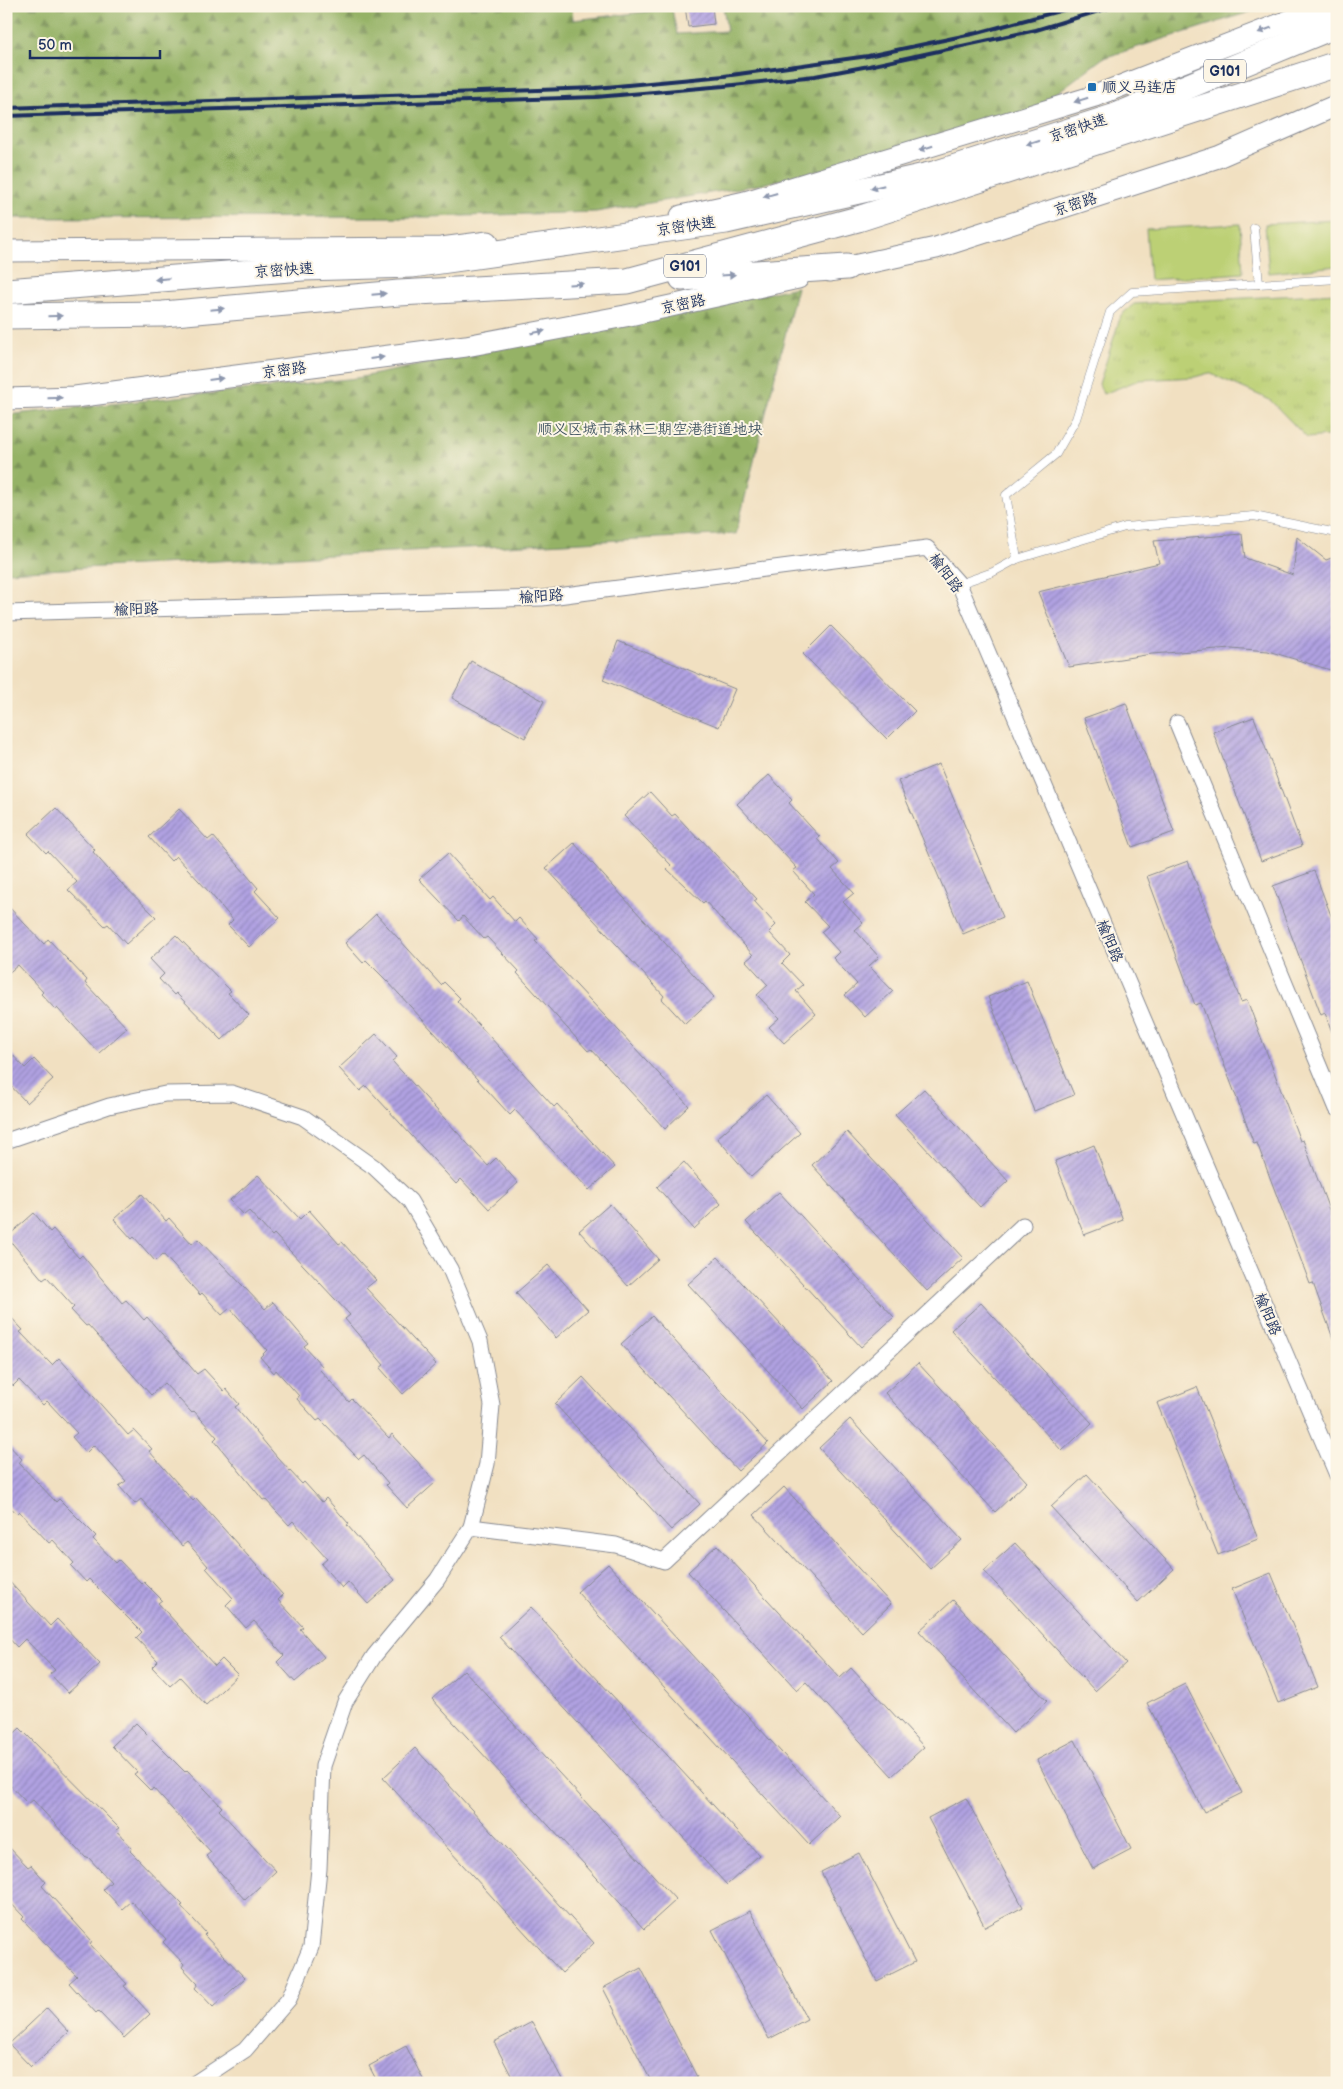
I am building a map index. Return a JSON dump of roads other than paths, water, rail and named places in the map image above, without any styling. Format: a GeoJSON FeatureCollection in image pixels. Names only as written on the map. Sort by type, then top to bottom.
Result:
{"type":"FeatureCollection","features":[{"type":"Feature","properties":{"kind":"highway","name":"京密快速"},"geometry":{"type":"LineString","coordinates":[[6,291],[303,268],[412,265],[726,221],[934,174],[1113,117],[1337,25]]}},
{"type":"Feature","properties":{"kind":"highway","name":"京密快速"},"geometry":{"type":"LineString","coordinates":[[6,316],[163,314],[399,293],[627,282],[858,219],[1337,64]]}},
{"type":"Feature","properties":{"kind":"highway"},"geometry":{"type":"LineString","coordinates":[[674,228],[702,212]]}},
{"type":"Feature","properties":{"kind":"highway"},"geometry":{"type":"LineString","coordinates":[[627,282],[847,267]]}},
{"type":"Feature","properties":{"kind":"main road","name":"G101"},"geometry":{"type":"LineString","coordinates":[[6,251],[441,248],[702,212],[745,202],[888,160],[1094,96],[1327,6]]}},
{"type":"Feature","properties":{"kind":"main road","name":"京密路"},"geometry":{"type":"LineString","coordinates":[[6,398],[75,397],[466,346],[728,294],[936,248],[1218,157],[1337,105]]}},
{"type":"Feature","properties":{"kind":"street","name":"榆阳路"},"geometry":{"type":"LineString","coordinates":[[6,613],[542,598],[927,548],[959,584],[1337,1475]]}},
{"type":"Feature","properties":{"kind":"street"},"geometry":{"type":"LineString","coordinates":[[1178,722],[1337,1109]]}},
{"type":"Feature","properties":{"kind":"street"},"geometry":{"type":"LineString","coordinates":[[6,1141],[110,1106],[165,1094],[232,1094],[303,1117],[374,1167],[410,1202],[450,1269],[480,1341],[492,1405],[487,1464],[471,1527],[437,1580],[374,1656],[345,1702],[323,1766],[319,1870],[311,1947],[289,1999],[245,2050],[195,2083]]}},
{"type":"Feature","properties":{"kind":"street"},"geometry":{"type":"LineString","coordinates":[[471,1527],[616,1545],[664,1561],[1023,1225]]}},
{"type":"Feature","properties":{"kind":"lane"},"geometry":{"type":"LineString","coordinates":[[1254,228],[1259,284]]}},
{"type":"Feature","properties":{"kind":"lane"},"geometry":{"type":"LineString","coordinates":[[1017,559],[1006,495],[1056,454],[1076,419],[1110,312],[1132,292],[1337,279]]}},
{"type":"Feature","properties":{"kind":"lane"},"geometry":{"type":"LineString","coordinates":[[959,584],[993,572],[1017,559],[1126,527],[1254,516],[1337,533]]}},
{"type":"Feature","properties":{"kind":"railway"},"geometry":{"type":"LineString","coordinates":[[6,108],[596,88],[724,76],[868,56],[977,33],[1078,6]]}},
{"type":"Feature","properties":{"kind":"railway"},"geometry":{"type":"LineString","coordinates":[[6,116],[596,97],[724,86],[815,76],[869,66],[1036,30],[1115,6]]}},
{"type":"Feature","properties":{"kind":"place","name":"顺义马连店"},"geometry":{"type":"Point","coordinates":[1092,87]}},
{"type":"Feature","properties":{"kind":"park label","name":"顺义区城市森林三期空港街道地块"},"geometry":{"type":"Point","coordinates":[650,429]}}]}
